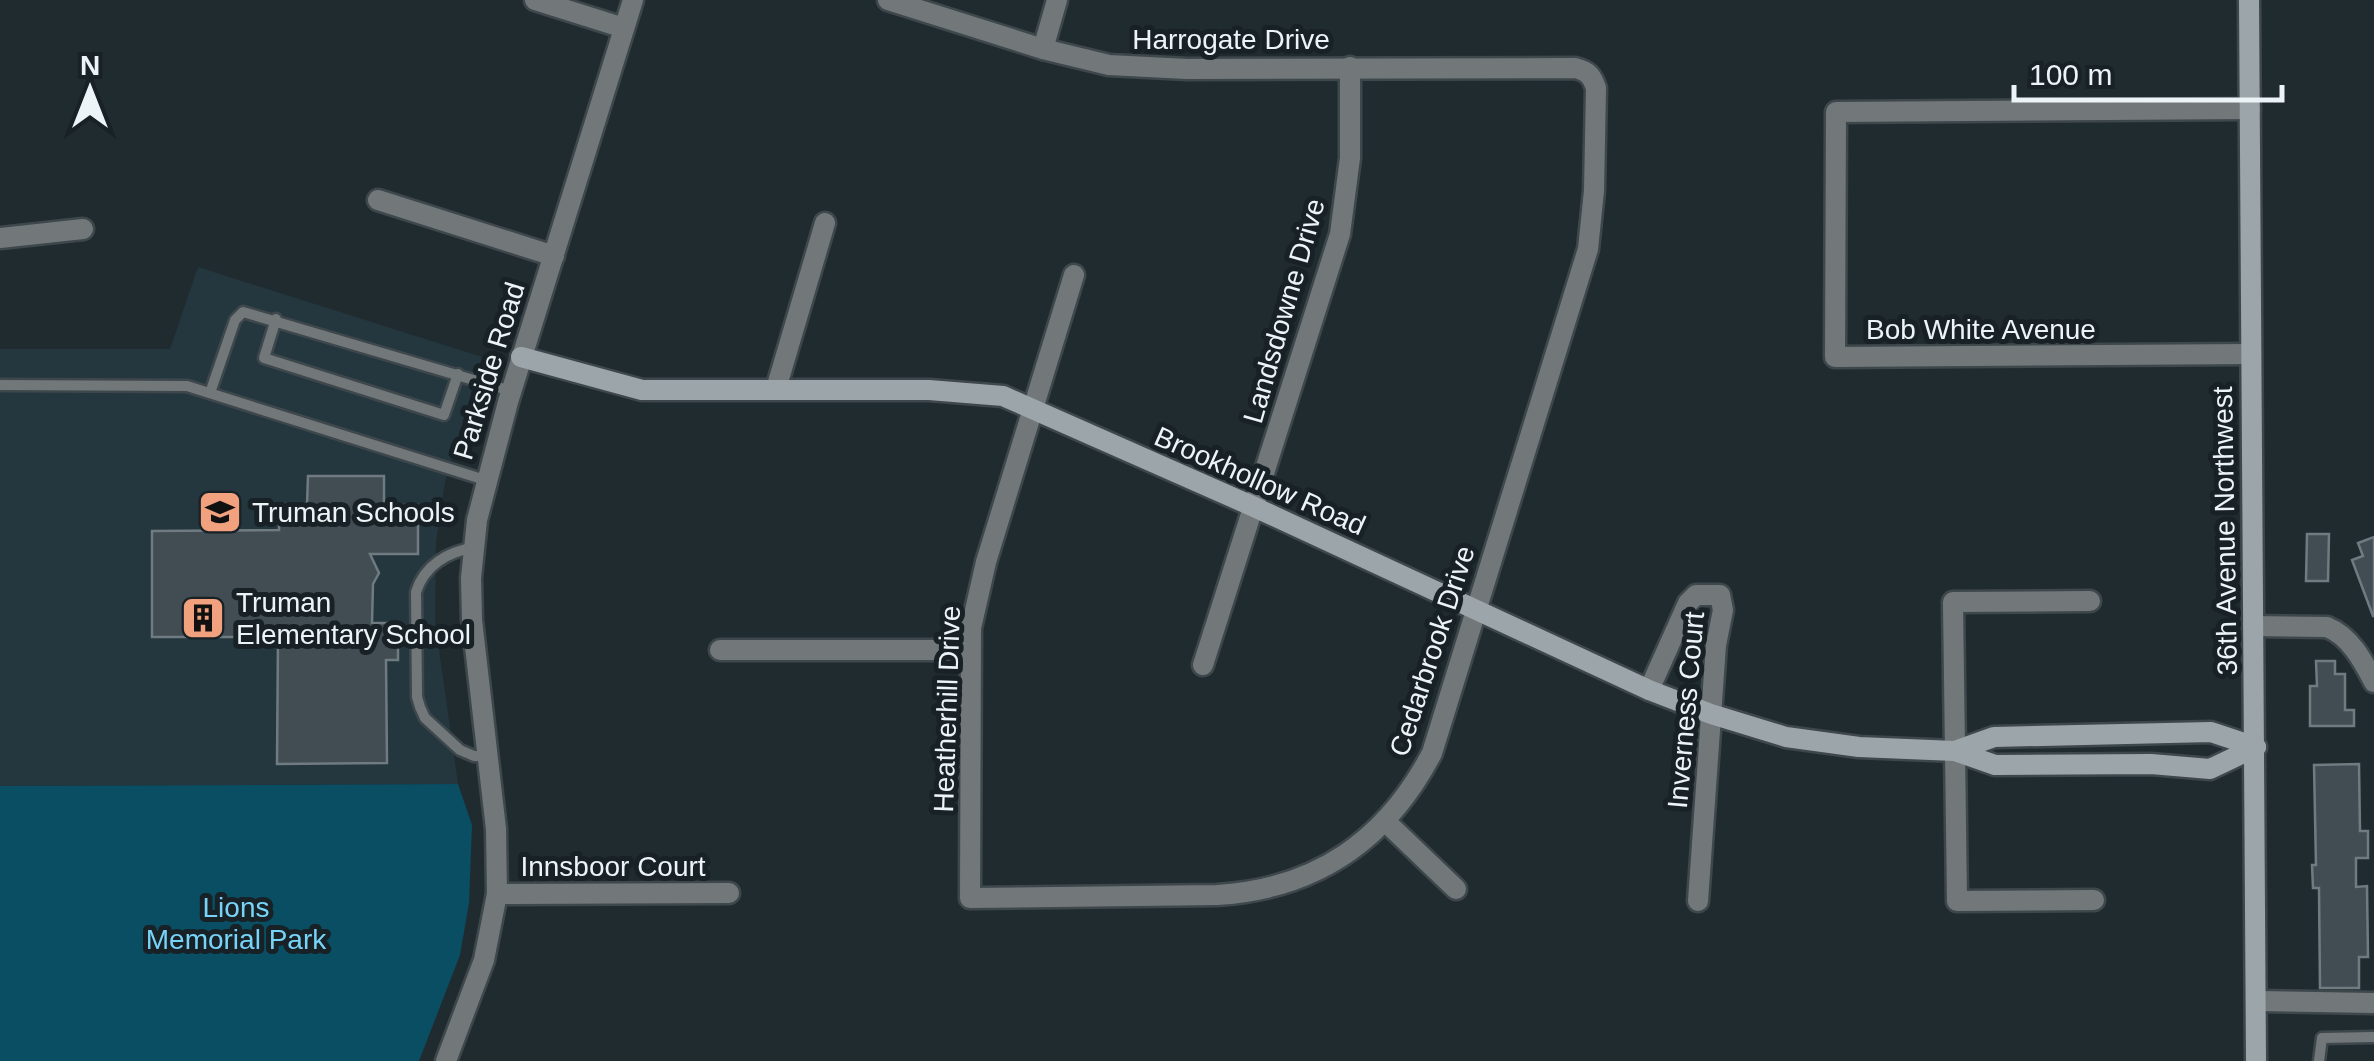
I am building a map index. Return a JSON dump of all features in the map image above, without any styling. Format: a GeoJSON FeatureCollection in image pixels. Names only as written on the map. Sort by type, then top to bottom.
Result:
{"type":"FeatureCollection","features":[{"type":"Feature","properties":{"kind":"street"},"geometry":{"type":"LineString","coordinates":[[535,0],[624,28]]}},
{"type":"Feature","properties":{"kind":"street","name":"Parkside Road"},"geometry":{"type":"LineString","coordinates":[[446,1061],[484,960],[497,894],[496,828],[472,620],[474,548],[485,480],[633,0]]}},
{"type":"Feature","properties":{"kind":"street","name":"Harrogate Drive"},"geometry":{"type":"LineString","coordinates":[[888,0],[1043,49],[1109,65],[1584,70]]}},
{"type":"Feature","properties":{"kind":"street"},"geometry":{"type":"LineString","coordinates":[[1043,49],[1057,0]]}},
{"type":"Feature","properties":{"kind":"street","name":"36th Avenue Northwest"},"geometry":{"type":"LineString","coordinates":[[2248,0],[2256,1061]]}},
{"type":"Feature","properties":{"kind":"street","name":"Landsdowne Drive"},"geometry":{"type":"LineString","coordinates":[[1203,665],[1340,234],[1350,158],[1350,68]]}},
{"type":"Feature","properties":{"kind":"street","name":"Cedarbrook Drive"},"geometry":{"type":"LineString","coordinates":[[970,898],[1217,895],[1271,889],[1313,875],[1342,857],[1404,800],[1432,754],[1588,250],[1594,190],[1596,88],[1584,70]]}},
{"type":"Feature","properties":{"kind":"street","name":"Bob White Avenue"},"geometry":{"type":"LineString","coordinates":[[2250,109],[1836,112],[1835,356],[2251,354]]}},
{"type":"Feature","properties":{"kind":"street"},"geometry":{"type":"LineString","coordinates":[[378,200],[554,256]]}},
{"type":"Feature","properties":{"kind":"street"},"geometry":{"type":"LineString","coordinates":[[776,389],[824,223]]}},
{"type":"Feature","properties":{"kind":"street"},"geometry":{"type":"LineString","coordinates":[[0,238],[83,229]]}},
{"type":"Feature","properties":{"kind":"street","name":"Heatherhill Drive"},"geometry":{"type":"LineString","coordinates":[[970,898],[970,650],[978,590],[1074,275]]}},
{"type":"Feature","properties":{"kind":"street","name":"Brookhollow Road"},"geometry":{"type":"LineString","coordinates":[[522,358],[625,388],[658,391],[988,393],[1252,506],[1649,690],[1786,737],[1822,743],[1955,751],[1996,765],[2152,764],[2210,769],[2256,748]]}},
{"type":"Feature","properties":{"kind":"street","name":"Inverness Court"},"geometry":{"type":"LineString","coordinates":[[1649,690],[1688,603],[1696,596],[1720,595],[1723,610],[1716,645],[1698,901]]}},
{"type":"Feature","properties":{"kind":"street"},"geometry":{"type":"LineString","coordinates":[[2090,601],[1952,602],[1957,902],[2094,900]]}},
{"type":"Feature","properties":{"kind":"street"},"geometry":{"type":"LineString","coordinates":[[2253,626],[2328,627],[2338,631],[2374,682]]}},
{"type":"Feature","properties":{"kind":"street"},"geometry":{"type":"LineString","coordinates":[[720,650],[970,650]]}},
{"type":"Feature","properties":{"kind":"street","name":"Brookhollow Road"},"geometry":{"type":"LineString","coordinates":[[1955,751],[1994,737],[2211,732],[2256,748]]}},
{"type":"Feature","properties":{"kind":"street"},"geometry":{"type":"LineString","coordinates":[[1385,821],[1456,889]]}},
{"type":"Feature","properties":{"kind":"street","name":"Innsboor Court"},"geometry":{"type":"LineString","coordinates":[[497,894],[729,892]]}},
{"type":"Feature","properties":{"kind":"street"},"geometry":{"type":"LineString","coordinates":[[2256,1001],[2374,1003]]}},
{"type":"Feature","properties":{"kind":"lane"},"geometry":{"type":"LineString","coordinates":[[210,393],[235,320],[243,312],[511,390]]}},
{"type":"Feature","properties":{"kind":"lane"},"geometry":{"type":"LineString","coordinates":[[276,319],[264,358],[444,416],[458,374]]}},
{"type":"Feature","properties":{"kind":"lane"},"geometry":{"type":"LineString","coordinates":[[0,385],[181,385],[485,480]]}},
{"type":"Feature","properties":{"kind":"lane"},"geometry":{"type":"LineString","coordinates":[[474,548],[445,556],[419,584],[416,698],[425,718],[460,750],[488,756]]}},
{"type":"Feature","properties":{"kind":"lane"},"geometry":{"type":"LineString","coordinates":[[2318,1061],[2322,1038],[2374,1038]]}},
{"type":"Feature","properties":{"kind":"shaded area","name":"Truman Schools"},"geometry":{"type":"Polygon","coordinates":[[[198,267],[482,357],[445,482],[436,542],[435,621],[458,784],[0,786],[0,349],[170,349],[198,267]]]}},
{"type":"Feature","properties":{"kind":"green space","name":"Lions Memorial Park"},"geometry":{"type":"Polygon","coordinates":[[[458,784],[472,825],[469,903],[460,955],[419,1061],[0,1061],[0,786],[458,784]]]}},
{"type":"Feature","properties":{"kind":"building","name":"Truman Elementary School"},"geometry":{"type":"Polygon","coordinates":[[[308,476],[384,476],[384,505],[418,505],[418,554],[370,554],[379,573],[373,584],[372,623],[389,623],[389,640],[398,640],[398,660],[386,660],[387,763],[277,764],[278,637],[152,637],[152,531],[279,530],[279,504],[307,504],[308,476]]]}},
{"type":"Feature","properties":{"kind":"building"},"geometry":{"type":"Polygon","coordinates":[[[2307,534],[2329,534],[2328,581],[2306,581],[2307,534]]]}},
{"type":"Feature","properties":{"kind":"building"},"geometry":{"type":"Polygon","coordinates":[[[2374,537],[2373,616],[2352,560],[2363,556],[2358,543],[2374,537]]]}},
{"type":"Feature","properties":{"kind":"building"},"geometry":{"type":"Polygon","coordinates":[[[2316,661],[2335,661],[2335,674],[2345,674],[2345,710],[2354,710],[2354,726],[2310,726],[2310,686],[2317,686],[2316,661]]]}},
{"type":"Feature","properties":{"kind":"building"},"geometry":{"type":"Polygon","coordinates":[[[2359,764],[2360,831],[2368,831],[2368,858],[2356,858],[2356,887],[2367,886],[2368,957],[2359,957],[2359,988],[2320,988],[2319,888],[2313,888],[2312,865],[2316,865],[2314,765],[2359,764]]]}},
{"type":"Feature","properties":{"kind":"place","name":"Truman Schools"},"geometry":{"type":"Point","coordinates":[220,512]}},
{"type":"Feature","properties":{"kind":"place","name":"Truman Elementary School"},"geometry":{"type":"Point","coordinates":[203,618]}}]}
